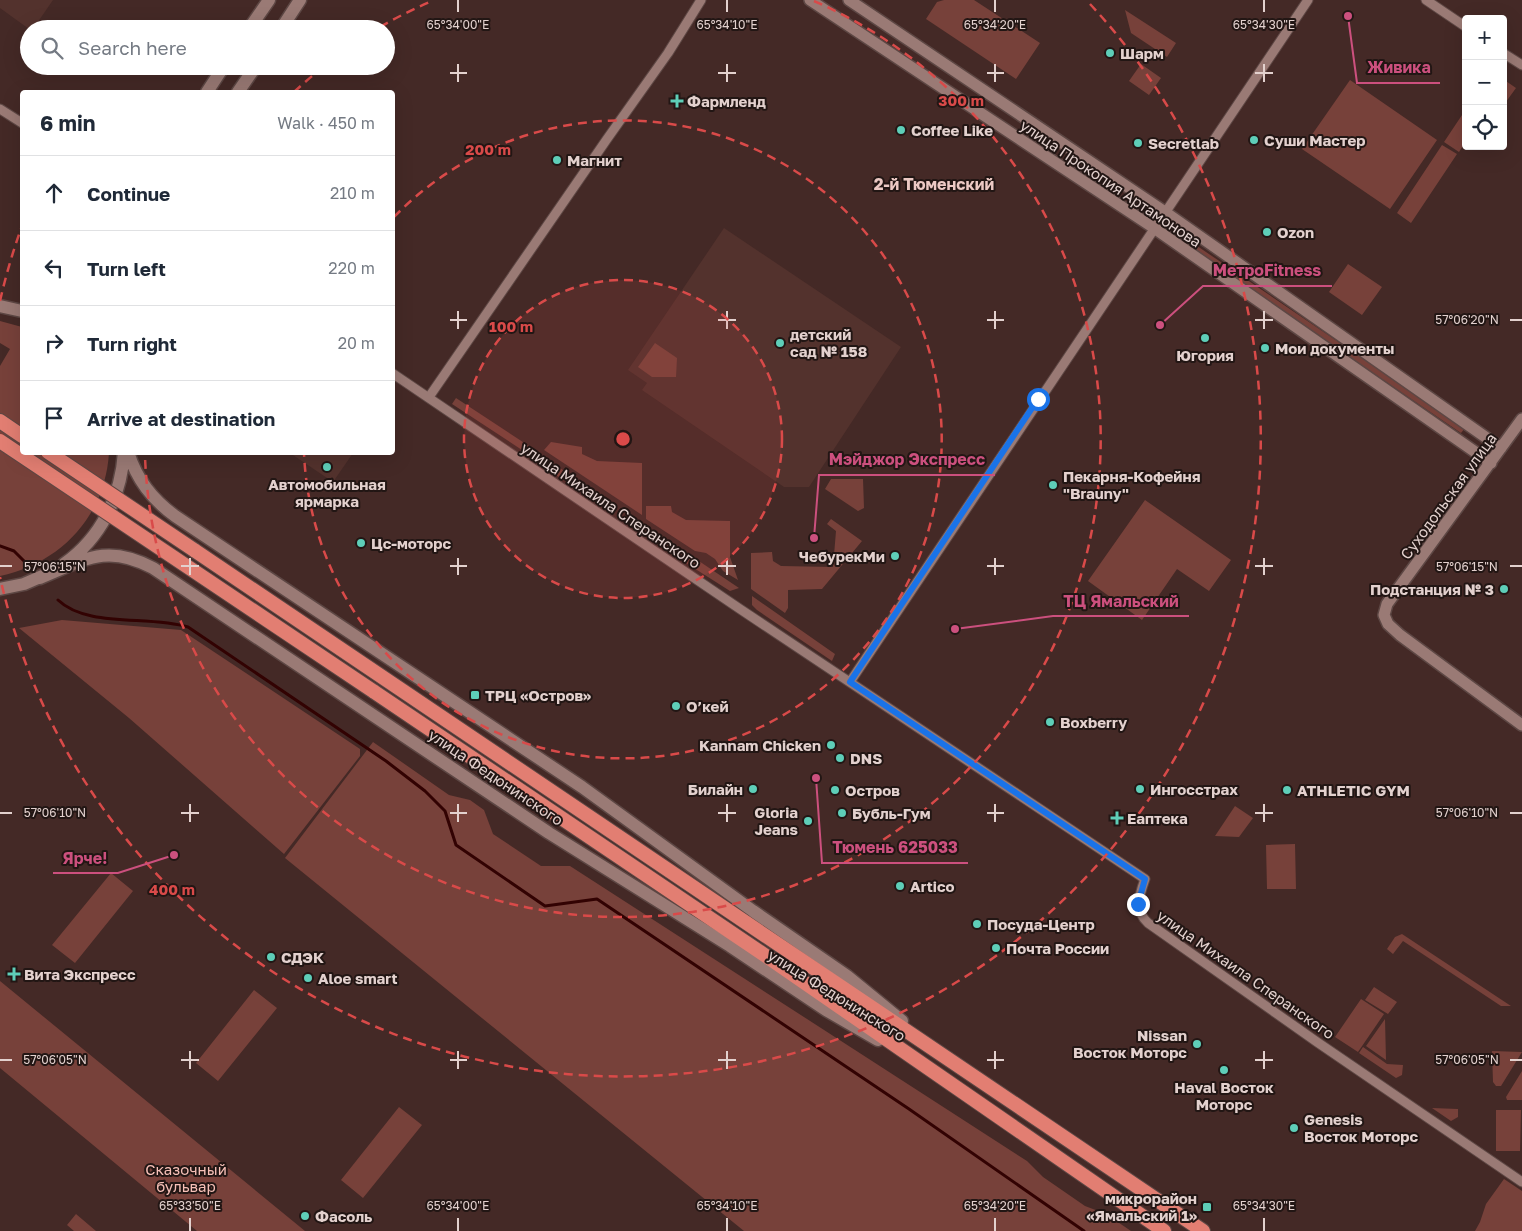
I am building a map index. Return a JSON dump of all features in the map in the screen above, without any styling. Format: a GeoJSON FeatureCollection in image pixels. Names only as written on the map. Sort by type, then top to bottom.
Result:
{"type":"FeatureCollection","features":[{"type":"Feature","properties":{"kind":"highway"},"geometry":{"type":"LineString","coordinates":[[0,420],[20,435]]}},
{"type":"Feature","properties":{"kind":"highway","name":"улица Федюнинского"},"geometry":{"type":"LineString","coordinates":[[0,441],[20,454]]}},
{"type":"Feature","properties":{"kind":"highway","name":"улица Федюнинского"},"geometry":{"type":"LineString","coordinates":[[21,455],[766,956],[928,1070],[1164,1231]]}},
{"type":"Feature","properties":{"kind":"highway","name":"улица Федюнинского"},"geometry":{"type":"LineString","coordinates":[[52,455],[1203,1231]]}},
{"type":"Feature","properties":{"kind":"main road"},"geometry":{"type":"LineString","coordinates":[[256,20],[269,0]]}},
{"type":"Feature","properties":{"kind":"main road"},"geometry":{"type":"LineString","coordinates":[[287,20],[300,0]]}},
{"type":"Feature","properties":{"kind":"main road"},"geometry":{"type":"LineString","coordinates":[[208,90],[218,75]]}},
{"type":"Feature","properties":{"kind":"main road"},"geometry":{"type":"LineString","coordinates":[[239,90],[250,75]]}},
{"type":"Feature","properties":{"kind":"main road"},"geometry":{"type":"LineString","coordinates":[[0,306],[20,305]]}},
{"type":"Feature","properties":{"kind":"main road"},"geometry":{"type":"LineString","coordinates":[[0,306],[20,311]]}},
{"type":"Feature","properties":{"kind":"main road"},"geometry":{"type":"LineString","coordinates":[[0,589],[40,578],[69,560],[99,528],[116,495],[123,455]]}},
{"type":"Feature","properties":{"kind":"main road","name":"улица Федюнинского"},"geometry":{"type":"LineString","coordinates":[[129,455],[144,486],[159,504],[175,516],[582,787],[753,912],[846,976],[937,1050]]}},
{"type":"Feature","properties":{"kind":"main road","name":"улица Федюнинского"},"geometry":{"type":"LineString","coordinates":[[40,578],[86,559],[109,554],[128,557],[153,568],[549,833],[730,946],[826,1010],[928,1070]]}},
{"type":"Feature","properties":{"kind":"street"},"geometry":{"type":"LineString","coordinates":[[429,397],[668,53],[701,0]]}},
{"type":"Feature","properties":{"kind":"street","name":"улица Прокопия Артамонова"},"geometry":{"type":"LineString","coordinates":[[810,0],[1154,228],[1491,463]]}},
{"type":"Feature","properties":{"kind":"street","name":"улица Прокопия Артамонова"},"geometry":{"type":"LineString","coordinates":[[849,0],[1165,212],[1501,448]]}},
{"type":"Feature","properties":{"kind":"street"},"geometry":{"type":"LineString","coordinates":[[850,682],[1308,0]]}},
{"type":"Feature","properties":{"kind":"street"},"geometry":{"type":"LineString","coordinates":[[1426,0],[1462,24]]}},
{"type":"Feature","properties":{"kind":"street"},"geometry":{"type":"LineString","coordinates":[[1507,56],[1522,65]]}},
{"type":"Feature","properties":{"kind":"street"},"geometry":{"type":"LineString","coordinates":[[0,109],[20,122]]}},
{"type":"Feature","properties":{"kind":"street","name":"улица Михаила Сперанского"},"geometry":{"type":"LineString","coordinates":[[395,374],[1145,879],[1138,904],[1140,916],[1148,923],[1317,1042],[1522,1182]]}},
{"type":"Feature","properties":{"kind":"street","name":"Суходольская улица"},"geometry":{"type":"LineString","coordinates":[[1522,419],[1387,604],[1384,615],[1388,624],[1400,635],[1522,724]]}},
{"type":"Feature","properties":{"kind":"shaded area"},"geometry":{"type":"Polygon","coordinates":[[[0,0],[53,0],[39,20],[20,20],[20,22],[0,8],[0,0]]]}},
{"type":"Feature","properties":{"kind":"shaded area"},"geometry":{"type":"Polygon","coordinates":[[[724,228],[901,347],[809,487],[784,487],[642,390],[647,383],[628,370],[724,228]]]}},
{"type":"Feature","properties":{"kind":"shaded area","name":"Автомобильная ярмарка"},"geometry":{"type":"Polygon","coordinates":[[[293,455],[352,455],[333,482],[293,455]]]}},
{"type":"Feature","properties":{"kind":"green space"},"geometry":{"type":"Polygon","coordinates":[[[944,0],[974,0],[1040,43],[1016,79],[926,19],[937,2],[944,0]]]}},
{"type":"Feature","properties":{"kind":"green space"},"geometry":{"type":"Polygon","coordinates":[[[1125,10],[1176,43],[1167,57],[1131,33],[1125,10]]]}},
{"type":"Feature","properties":{"kind":"green space"},"geometry":{"type":"Polygon","coordinates":[[[1141,64],[1161,78],[1149,95],[1129,81],[1141,64]]]}},
{"type":"Feature","properties":{"kind":"green space"},"geometry":{"type":"Polygon","coordinates":[[[1350,80],[1437,140],[1390,209],[1302,149],[1350,80]]]}},
{"type":"Feature","properties":{"kind":"green space"},"geometry":{"type":"Polygon","coordinates":[[[1507,82],[1516,88],[1507,100],[1507,82]]]}},
{"type":"Feature","properties":{"kind":"green space"},"geometry":{"type":"Polygon","coordinates":[[[1462,115],[1462,147],[1459,152],[1444,142],[1462,115]]]}},
{"type":"Feature","properties":{"kind":"green space"},"geometry":{"type":"Polygon","coordinates":[[[1442,145],[1457,154],[1411,223],[1397,213],[1442,145]]]}},
{"type":"Feature","properties":{"kind":"green space"},"geometry":{"type":"Polygon","coordinates":[[[1178,233],[1465,428],[1461,433],[1175,238],[1178,233]]]}},
{"type":"Feature","properties":{"kind":"green space"},"geometry":{"type":"Polygon","coordinates":[[[1348,264],[1382,287],[1362,315],[1329,292],[1348,264]]]}},
{"type":"Feature","properties":{"kind":"green space"},"geometry":{"type":"Polygon","coordinates":[[[0,321],[20,326],[20,455],[109,455],[106,476],[99,497],[89,516],[76,533],[60,548],[42,560],[22,570],[0,576],[0,366],[10,349],[0,343],[0,321]]]}},
{"type":"Feature","properties":{"kind":"green space"},"geometry":{"type":"Polygon","coordinates":[[[655,343],[677,358],[676,377],[652,377],[638,367],[655,343]]]}},
{"type":"Feature","properties":{"kind":"green space"},"geometry":{"type":"Polygon","coordinates":[[[456,398],[532,448],[522,450],[452,404],[456,398]]]}},
{"type":"Feature","properties":{"kind":"green space"},"geometry":{"type":"Polygon","coordinates":[[[551,442],[582,447],[582,454],[597,461],[642,463],[642,515],[544,450],[551,442]]]}},
{"type":"Feature","properties":{"kind":"green space"},"geometry":{"type":"Polygon","coordinates":[[[542,455],[592,491],[579,490],[545,468],[542,455]]]}},
{"type":"Feature","properties":{"kind":"green space"},"geometry":{"type":"Polygon","coordinates":[[[831,479],[863,479],[864,508],[858,511],[825,489],[831,479]]]}},
{"type":"Feature","properties":{"kind":"green space"},"geometry":{"type":"Polygon","coordinates":[[[1145,500],[1231,560],[1209,591],[1177,569],[1142,620],[1088,581],[1145,500]]]}},
{"type":"Feature","properties":{"kind":"green space"},"geometry":{"type":"Polygon","coordinates":[[[646,506],[671,506],[672,512],[686,520],[730,521],[730,557],[738,580],[723,571],[715,559],[706,553],[695,551],[646,519],[646,506]]]}},
{"type":"Feature","properties":{"kind":"green space"},"geometry":{"type":"Polygon","coordinates":[[[831,519],[862,541],[822,589],[788,590],[788,608],[785,613],[751,589],[751,553],[772,552],[773,561],[781,566],[833,567],[836,531],[827,524],[831,519]]]}},
{"type":"Feature","properties":{"kind":"green space"},"geometry":{"type":"Polygon","coordinates":[[[684,551],[739,588],[730,591],[686,563],[684,551]]]}},
{"type":"Feature","properties":{"kind":"green space"},"geometry":{"type":"Polygon","coordinates":[[[752,596],[835,654],[832,661],[757,610],[752,605],[752,596]]]}},
{"type":"Feature","properties":{"kind":"green space"},"geometry":{"type":"Polygon","coordinates":[[[62,620],[181,630],[360,749],[360,756],[284,854],[129,718],[19,628],[62,620]]]}},
{"type":"Feature","properties":{"kind":"green space"},"geometry":{"type":"Polygon","coordinates":[[[373,742],[449,795],[470,800],[484,810],[493,834],[541,866],[570,866],[1027,1161],[1043,1177],[1085,1206],[1106,1214],[1131,1231],[744,1231],[285,858],[373,742]]]}},
{"type":"Feature","properties":{"kind":"green space"},"geometry":{"type":"Polygon","coordinates":[[[1235,806],[1253,818],[1239,837],[1215,836],[1235,806]]]}},
{"type":"Feature","properties":{"kind":"green space"},"geometry":{"type":"Polygon","coordinates":[[[1295,844],[1296,889],[1267,889],[1266,845],[1295,844]]]}},
{"type":"Feature","properties":{"kind":"green space"},"geometry":{"type":"Polygon","coordinates":[[[111,873],[133,891],[75,963],[52,945],[111,873]]]}},
{"type":"Feature","properties":{"kind":"green space"},"geometry":{"type":"Polygon","coordinates":[[[1402,934],[1511,1006],[1501,1006],[1403,941],[1393,954],[1387,949],[1395,937],[1402,934]]]}},
{"type":"Feature","properties":{"kind":"green space","name":"Сказочный бульвар"},"geometry":{"type":"Polygon","coordinates":[[[0,981],[305,1231],[197,1231],[0,1068],[0,981]]]}},
{"type":"Feature","properties":{"kind":"green space"},"geometry":{"type":"Polygon","coordinates":[[[1374,987],[1397,1002],[1388,1014],[1365,1000],[1374,987]]]}},
{"type":"Feature","properties":{"kind":"green space"},"geometry":{"type":"Polygon","coordinates":[[[254,990],[277,1008],[218,1081],[196,1063],[254,990]]]}},
{"type":"Feature","properties":{"kind":"green space"},"geometry":{"type":"Polygon","coordinates":[[[1361,999],[1384,1014],[1358,1052],[1335,1037],[1361,999]]]}},
{"type":"Feature","properties":{"kind":"green space"},"geometry":{"type":"Polygon","coordinates":[[[1385,1019],[1386,1060],[1366,1046],[1385,1019]]]}},
{"type":"Feature","properties":{"kind":"green space"},"geometry":{"type":"Polygon","coordinates":[[[1363,1047],[1387,1064],[1403,1065],[1402,1075],[1396,1078],[1359,1053],[1363,1047]]]}},
{"type":"Feature","properties":{"kind":"green space"},"geometry":{"type":"Polygon","coordinates":[[[1492,1051],[1522,1052],[1501,1086],[1496,1086],[1493,1082],[1492,1051]]]}},
{"type":"Feature","properties":{"kind":"green space"},"geometry":{"type":"Polygon","coordinates":[[[1522,1071],[1522,1100],[1507,1100],[1506,1097],[1522,1071]]]}},
{"type":"Feature","properties":{"kind":"green space"},"geometry":{"type":"Polygon","coordinates":[[[399,1107],[422,1125],[363,1198],[341,1180],[399,1107]]]}},
{"type":"Feature","properties":{"kind":"green space"},"geometry":{"type":"Polygon","coordinates":[[[1432,1108],[1458,1109],[1458,1117],[1451,1121],[1432,1108]]]}},
{"type":"Feature","properties":{"kind":"green space"},"geometry":{"type":"Polygon","coordinates":[[[1496,1110],[1521,1110],[1520,1151],[1496,1151],[1496,1110]]]}},
{"type":"Feature","properties":{"kind":"green space"},"geometry":{"type":"Polygon","coordinates":[[[1504,1179],[1522,1191],[1522,1231],[1475,1231],[1486,1204],[1504,1179]]]}},
{"type":"Feature","properties":{"kind":"green space"},"geometry":{"type":"Polygon","coordinates":[[[76,1214],[96,1231],[74,1231],[67,1225],[76,1214]]]}},
{"type":"Feature","properties":{"kind":"waterway"},"geometry":{"type":"LineString","coordinates":[[0,546],[14,551],[25,562]]}},
{"type":"Feature","properties":{"kind":"waterway"},"geometry":{"type":"LineString","coordinates":[[58,600],[70,609],[102,618],[155,622],[188,627],[386,761],[425,791],[445,811],[456,845],[545,906],[597,899],[909,1109],[1084,1231]]}},
{"type":"Feature","properties":{"kind":"place","name":"Живика"},"geometry":{"type":"Point","coordinates":[1348,16]}},
{"type":"Feature","properties":{"kind":"place","name":"Шарм"},"geometry":{"type":"Point","coordinates":[1110,53]}},
{"type":"Feature","properties":{"kind":"place","name":"Фармленд"},"geometry":{"type":"Point","coordinates":[677,101]}},
{"type":"Feature","properties":{"kind":"place","name":"Coffee Like"},"geometry":{"type":"Point","coordinates":[901,130]}},
{"type":"Feature","properties":{"kind":"place","name":"Суши Мастер"},"geometry":{"type":"Point","coordinates":[1254,140]}},
{"type":"Feature","properties":{"kind":"place","name":"Secretlab"},"geometry":{"type":"Point","coordinates":[1138,143]}},
{"type":"Feature","properties":{"kind":"place","name":"Магнит"},"geometry":{"type":"Point","coordinates":[557,160]}},
{"type":"Feature","properties":{"kind":"place","name":"Ozon"},"geometry":{"type":"Point","coordinates":[1267,232]}},
{"type":"Feature","properties":{"kind":"place","name":"МетроFitness"},"geometry":{"type":"Point","coordinates":[1160,325]}},
{"type":"Feature","properties":{"kind":"place","name":"Югория"},"geometry":{"type":"Point","coordinates":[1205,338]}},
{"type":"Feature","properties":{"kind":"place","name":"детский сад № 158"},"geometry":{"type":"Point","coordinates":[780,343]}},
{"type":"Feature","properties":{"kind":"place","name":"Мои документы"},"geometry":{"type":"Point","coordinates":[1265,348]}},
{"type":"Feature","properties":{"kind":"place","name":"Автомобильная ярмарка"},"geometry":{"type":"Point","coordinates":[327,467]}},
{"type":"Feature","properties":{"kind":"place","name":"Пекарня-Кофейня \"Brauny\""},"geometry":{"type":"Point","coordinates":[1053,485]}},
{"type":"Feature","properties":{"kind":"place","name":"Мэйджор Экспресс"},"geometry":{"type":"Point","coordinates":[814,538]}},
{"type":"Feature","properties":{"kind":"place","name":"Цс-моторс"},"geometry":{"type":"Point","coordinates":[361,543]}},
{"type":"Feature","properties":{"kind":"place","name":"ЧебурекМи"},"geometry":{"type":"Point","coordinates":[895,556]}},
{"type":"Feature","properties":{"kind":"place","name":"Подстанция № 3"},"geometry":{"type":"Point","coordinates":[1504,589]}},
{"type":"Feature","properties":{"kind":"place","name":"ТЦ Ямальский"},"geometry":{"type":"Point","coordinates":[955,629]}},
{"type":"Feature","properties":{"kind":"place","name":"ТРЦ «Остров»"},"geometry":{"type":"Point","coordinates":[475,695]}},
{"type":"Feature","properties":{"kind":"place","name":"О’кей"},"geometry":{"type":"Point","coordinates":[676,706]}},
{"type":"Feature","properties":{"kind":"place","name":"Boxberry"},"geometry":{"type":"Point","coordinates":[1050,722]}},
{"type":"Feature","properties":{"kind":"place","name":"Kannam Chicken"},"geometry":{"type":"Point","coordinates":[831,745]}},
{"type":"Feature","properties":{"kind":"place","name":"DNS"},"geometry":{"type":"Point","coordinates":[840,758]}},
{"type":"Feature","properties":{"kind":"place","name":"Тюмень 625033"},"geometry":{"type":"Point","coordinates":[816,778]}},
{"type":"Feature","properties":{"kind":"place","name":"Билайн"},"geometry":{"type":"Point","coordinates":[753,789]}},
{"type":"Feature","properties":{"kind":"place","name":"Ингосстрах"},"geometry":{"type":"Point","coordinates":[1140,789]}},
{"type":"Feature","properties":{"kind":"place","name":"Остров"},"geometry":{"type":"Point","coordinates":[835,790]}},
{"type":"Feature","properties":{"kind":"place","name":"ATHLETIC GYM"},"geometry":{"type":"Point","coordinates":[1287,790]}},
{"type":"Feature","properties":{"kind":"place","name":"Бубль-Гум"},"geometry":{"type":"Point","coordinates":[842,813]}},
{"type":"Feature","properties":{"kind":"place","name":"Еаптека"},"geometry":{"type":"Point","coordinates":[1117,818]}},
{"type":"Feature","properties":{"kind":"place","name":"Gloria Jeans"},"geometry":{"type":"Point","coordinates":[808,821]}},
{"type":"Feature","properties":{"kind":"place","name":"Ярче!"},"geometry":{"type":"Point","coordinates":[174,855]}},
{"type":"Feature","properties":{"kind":"place","name":"Artico"},"geometry":{"type":"Point","coordinates":[900,886]}},
{"type":"Feature","properties":{"kind":"place","name":"Посуда-Центр"},"geometry":{"type":"Point","coordinates":[977,924]}},
{"type":"Feature","properties":{"kind":"place","name":"Почта России"},"geometry":{"type":"Point","coordinates":[996,948]}},
{"type":"Feature","properties":{"kind":"place","name":"СДЭК"},"geometry":{"type":"Point","coordinates":[271,957]}},
{"type":"Feature","properties":{"kind":"place","name":"Вита Экспресс"},"geometry":{"type":"Point","coordinates":[14,974]}},
{"type":"Feature","properties":{"kind":"place","name":"Aloe smart"},"geometry":{"type":"Point","coordinates":[308,978]}},
{"type":"Feature","properties":{"kind":"place","name":"Nissan Восток Моторс"},"geometry":{"type":"Point","coordinates":[1197,1044]}},
{"type":"Feature","properties":{"kind":"place","name":"Haval Восток Моторс"},"geometry":{"type":"Point","coordinates":[1224,1070]}},
{"type":"Feature","properties":{"kind":"place","name":"Genesis Восток Моторс"},"geometry":{"type":"Point","coordinates":[1294,1128]}},
{"type":"Feature","properties":{"kind":"place","name":"микрорайон «Ямальский 1»"},"geometry":{"type":"Point","coordinates":[1207,1207]}},
{"type":"Feature","properties":{"kind":"place","name":"Фасоль"},"geometry":{"type":"Point","coordinates":[305,1216]}},
{"type":"Feature","properties":{"kind":"district","name":"2-й Тюменский"},"geometry":{"type":"Point","coordinates":[934,184]}},
{"type":"Feature","properties":{"kind":"route"},"geometry":{"type":"LineString","coordinates":[[1038,399],[850,682],[1145,879],[1138,904]]}}]}
